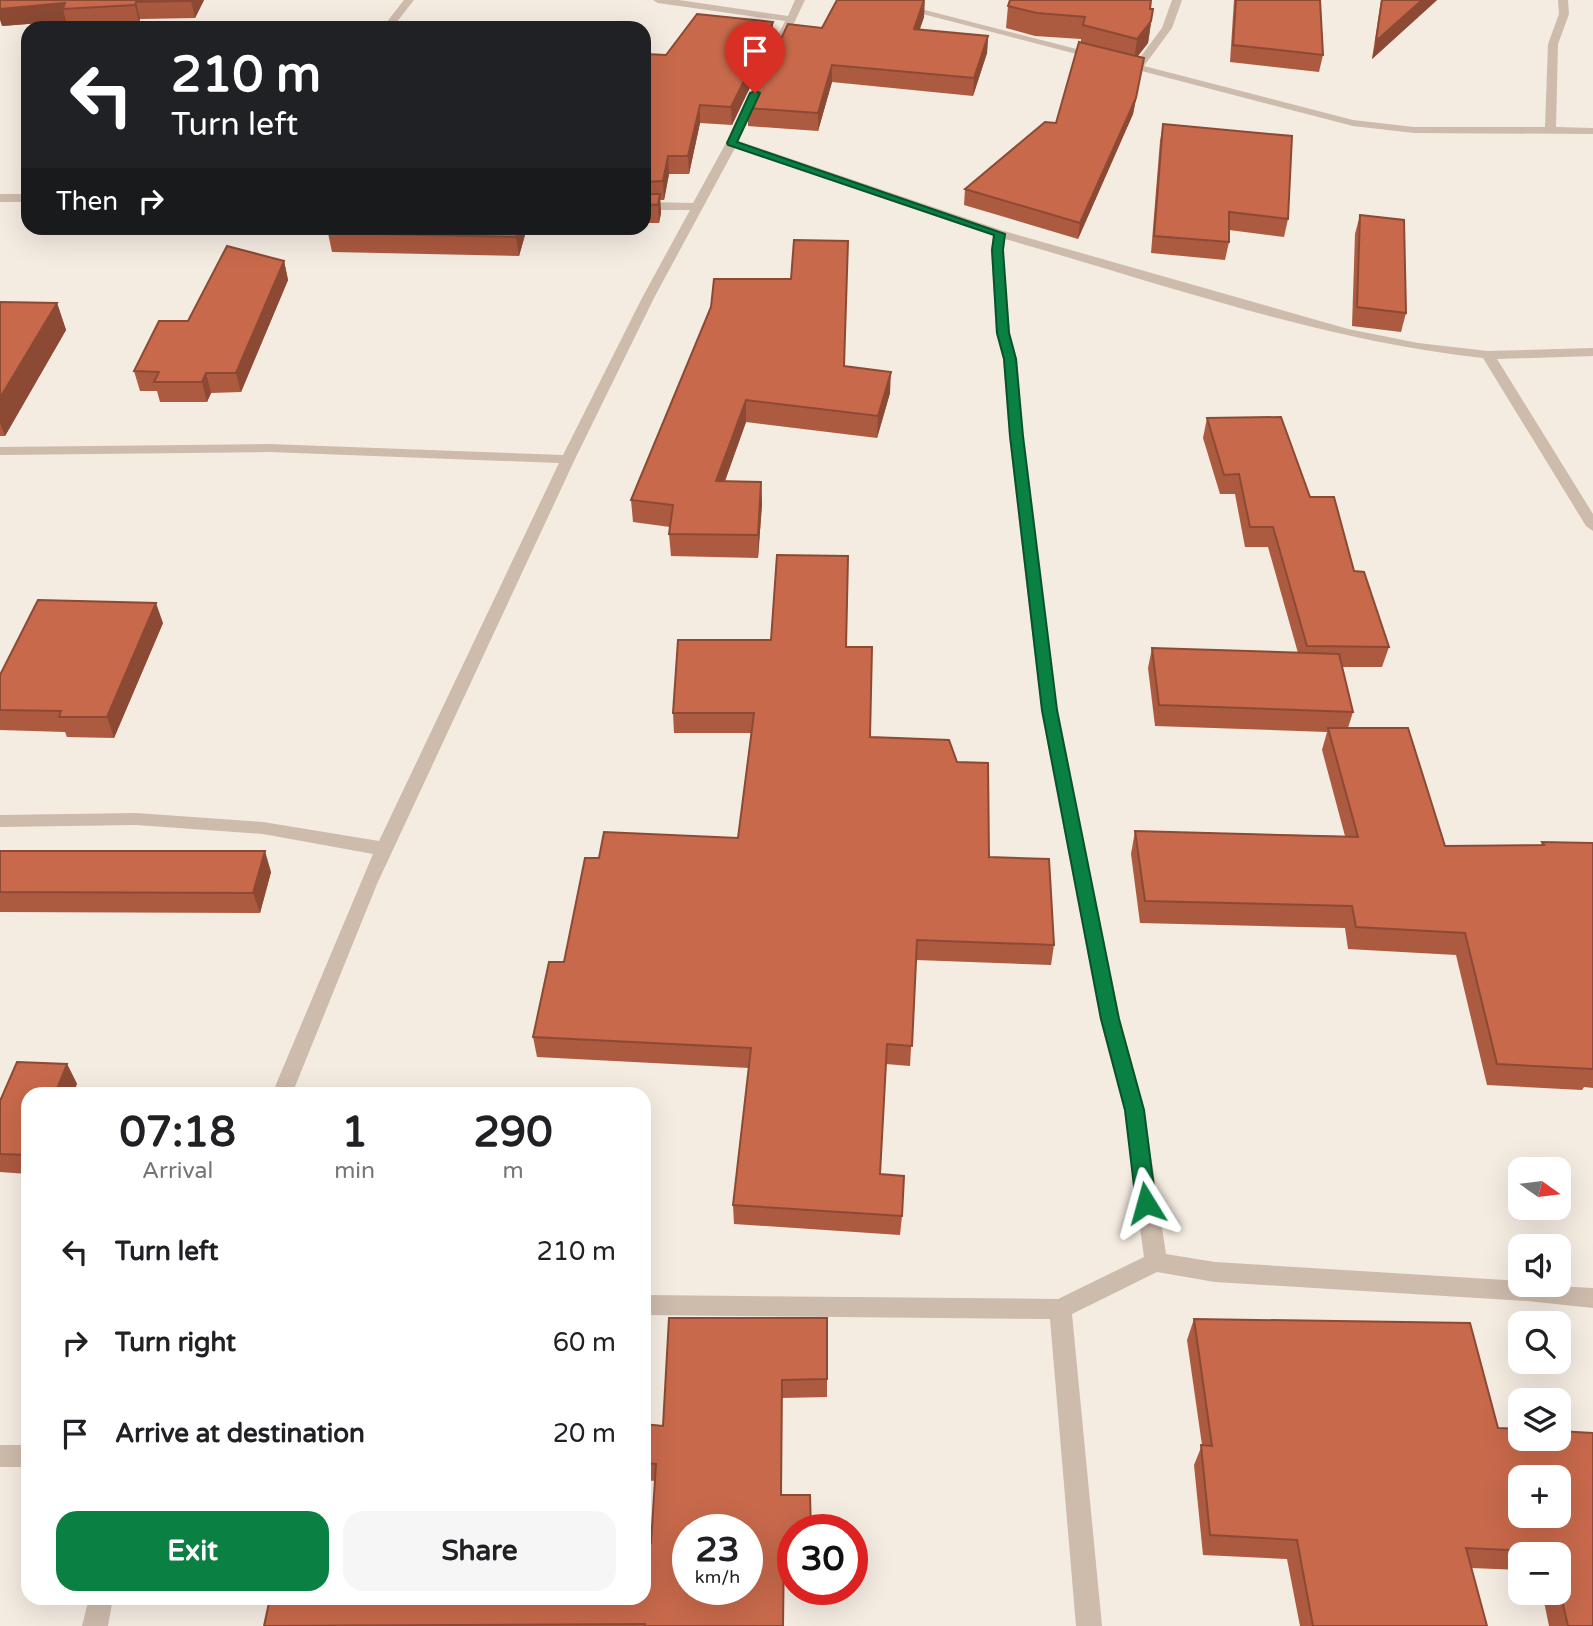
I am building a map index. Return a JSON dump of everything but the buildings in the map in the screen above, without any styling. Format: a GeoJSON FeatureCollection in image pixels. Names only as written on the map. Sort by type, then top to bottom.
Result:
{"type":"FeatureCollection","features":[{"type":"Feature","properties":{"kind":"street"},"geometry":{"type":"LineString","coordinates":[[393,21],[410,0]]}},
{"type":"Feature","properties":{"kind":"street"},"geometry":{"type":"LineString","coordinates":[[658,0],[790,19]]}},
{"type":"Feature","properties":{"kind":"street"},"geometry":{"type":"LineString","coordinates":[[285,1087],[385,849],[568,459],[648,298],[732,143],[800,0]]}},
{"type":"Feature","properties":{"kind":"street"},"geometry":{"type":"LineString","coordinates":[[874,0],[1353,123],[1414,130],[1593,131]]}},
{"type":"Feature","properties":{"kind":"street"},"geometry":{"type":"LineString","coordinates":[[1137,68],[1158,45],[1168,27],[1177,0]]}},
{"type":"Feature","properties":{"kind":"street"},"geometry":{"type":"LineString","coordinates":[[1550,131],[1553,44],[1564,14],[1563,0]]}},
{"type":"Feature","properties":{"kind":"street"},"geometry":{"type":"LineString","coordinates":[[732,143],[1000,234],[1346,332],[1418,347],[1488,355],[1593,352]]}},
{"type":"Feature","properties":{"kind":"street"},"geometry":{"type":"LineString","coordinates":[[0,198],[21,198]]}},
{"type":"Feature","properties":{"kind":"street"},"geometry":{"type":"LineString","coordinates":[[651,206],[696,207]]}},
{"type":"Feature","properties":{"kind":"street"},"geometry":{"type":"LineString","coordinates":[[1000,234],[997,250],[1003,333],[1010,359],[1016,436],[1049,710],[1110,1019],[1134,1110],[1156,1262]]}},
{"type":"Feature","properties":{"kind":"street"},"geometry":{"type":"LineString","coordinates":[[1488,355],[1593,526]]}},
{"type":"Feature","properties":{"kind":"street"},"geometry":{"type":"LineString","coordinates":[[0,451],[269,448],[568,459]]}},
{"type":"Feature","properties":{"kind":"street"},"geometry":{"type":"LineString","coordinates":[[0,821],[136,819],[263,828],[385,849]]}},
{"type":"Feature","properties":{"kind":"street"},"geometry":{"type":"LineString","coordinates":[[651,1305],[1060,1309],[1156,1262],[1215,1272],[1527,1291],[1593,1298]]}},
{"type":"Feature","properties":{"kind":"street"},"geometry":{"type":"LineString","coordinates":[[1060,1309],[1089,1626]]}},
{"type":"Feature","properties":{"kind":"street"},"geometry":{"type":"LineString","coordinates":[[0,1456],[21,1456]]}},
{"type":"Feature","properties":{"kind":"street"},"geometry":{"type":"LineString","coordinates":[[95,1626],[100,1605]]}},
{"type":"Feature","properties":{"kind":"route"},"geometry":{"type":"LineString","coordinates":[[755,93],[732,143],[1000,234],[997,250],[1003,333],[1010,359],[1016,436],[1049,710],[1110,1019],[1134,1110],[1146,1203]]}}]}
